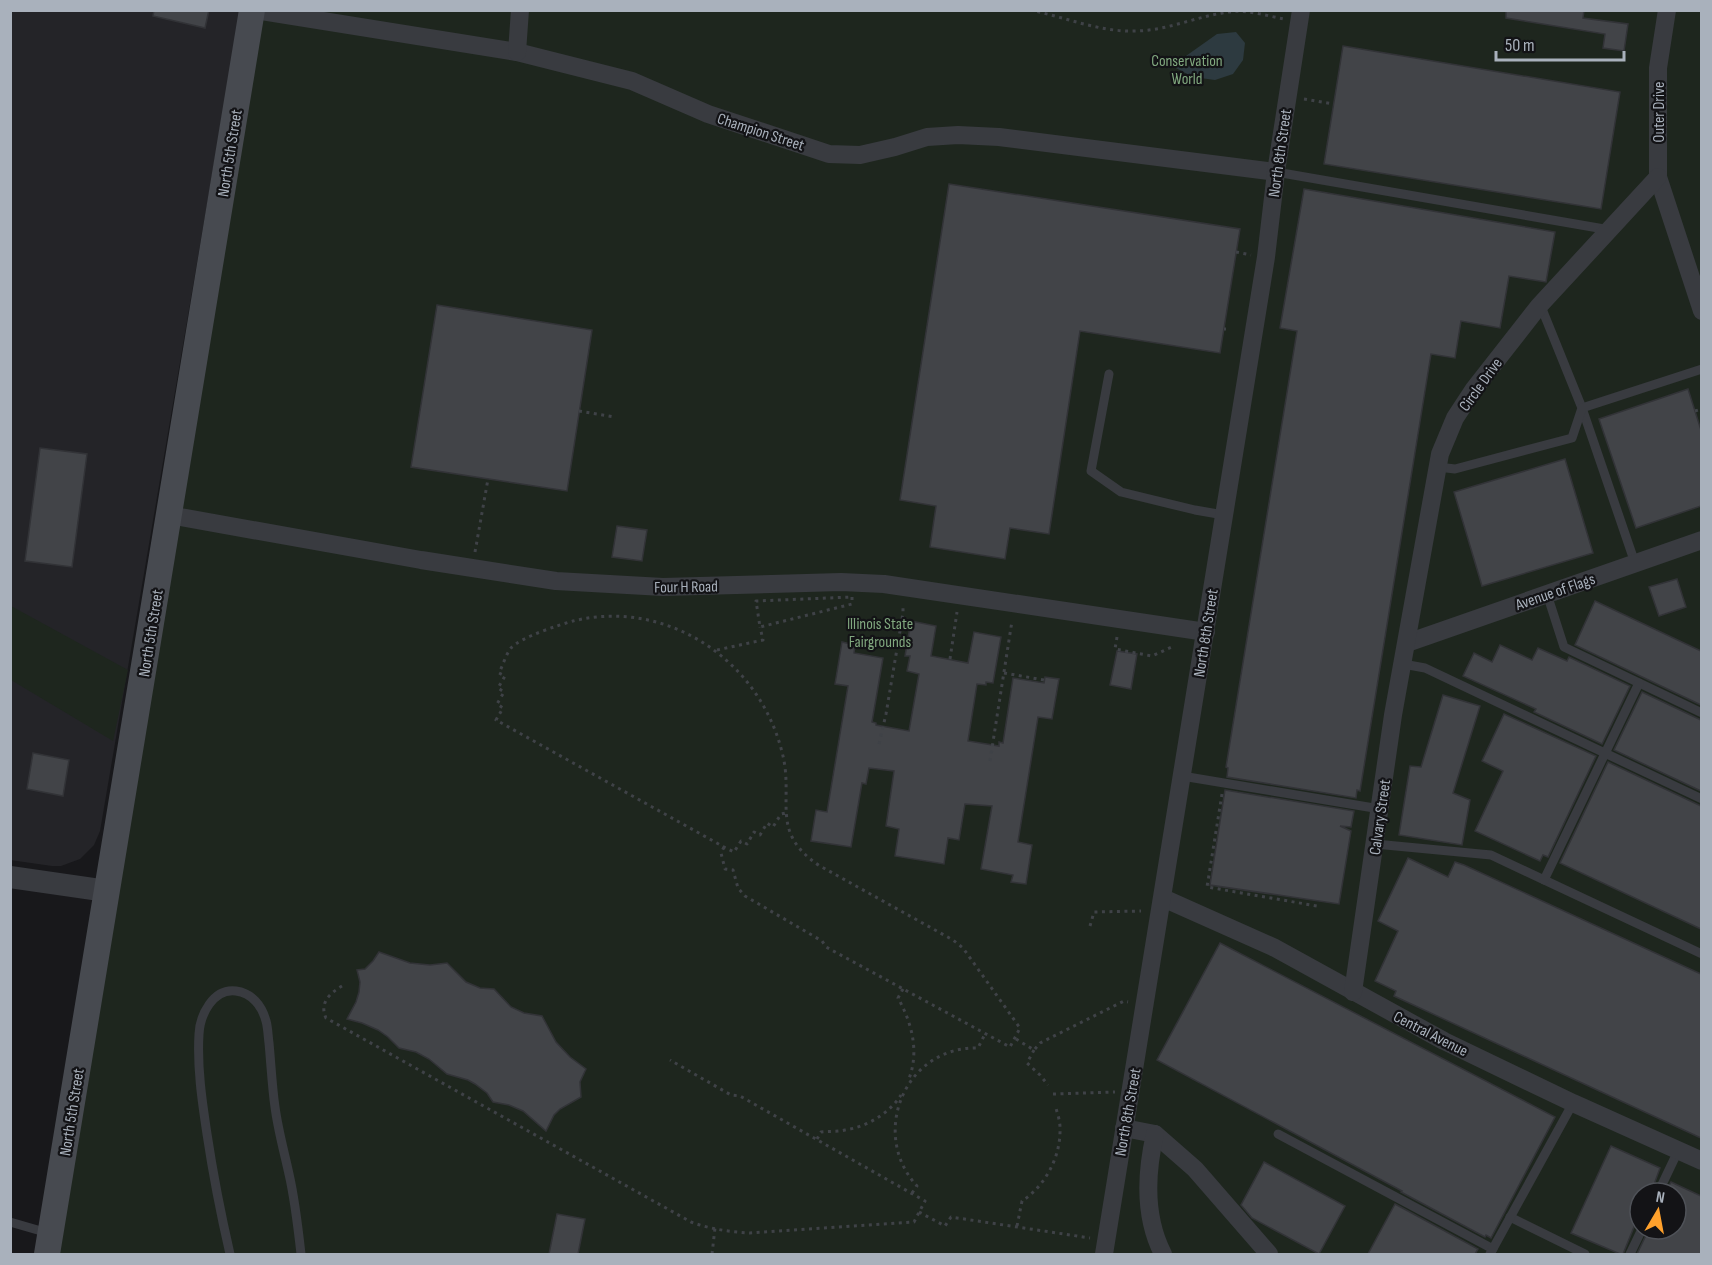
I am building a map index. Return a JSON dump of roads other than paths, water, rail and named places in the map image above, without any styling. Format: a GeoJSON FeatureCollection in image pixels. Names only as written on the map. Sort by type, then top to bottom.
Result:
{"type":"FeatureCollection","features":[{"type":"Feature","properties":{"kind":"main road","name":"North 5th Street"},"geometry":{"type":"LineString","coordinates":[[49,1244],[253,10]]}},
{"type":"Feature","properties":{"kind":"street","name":"Champion Street"},"geometry":{"type":"LineString","coordinates":[[253,10],[517,52],[632,81],[708,114],[829,154],[860,155],[927,137],[999,136],[1276,172]]}},
{"type":"Feature","properties":{"kind":"street"},"geometry":{"type":"LineString","coordinates":[[517,52],[520,10]]}},
{"type":"Feature","properties":{"kind":"street","name":"Outer Drive"},"geometry":{"type":"LineString","coordinates":[[1667,10],[1658,68],[1658,177],[1701,311]]}},
{"type":"Feature","properties":{"kind":"street","name":"North 8th Street"},"geometry":{"type":"LineString","coordinates":[[1104,1254],[1266,257],[1287,96],[1301,16]]}},
{"type":"Feature","properties":{"kind":"street","name":"Circle Drive"},"geometry":{"type":"LineString","coordinates":[[1407,642],[1440,454],[1455,418],[1474,389],[1540,304],[1658,177]]}},
{"type":"Feature","properties":{"kind":"street","name":"Four H Road"},"geometry":{"type":"LineString","coordinates":[[169,515],[421,560],[556,580],[663,587],[851,582],[903,586],[1206,632]]}},
{"type":"Feature","properties":{"kind":"street","name":"Avenue of Flags"},"geometry":{"type":"LineString","coordinates":[[1407,642],[1701,540]]}},
{"type":"Feature","properties":{"kind":"street","name":"Calvary Street"},"geometry":{"type":"LineString","coordinates":[[1353,992],[1407,642]]}},
{"type":"Feature","properties":{"kind":"street"},"geometry":{"type":"LineString","coordinates":[[10,877],[107,891]]}},
{"type":"Feature","properties":{"kind":"street","name":"Central Avenue"},"geometry":{"type":"LineString","coordinates":[[1163,898],[1273,947],[1444,1041],[1701,1161]]}},
{"type":"Feature","properties":{"kind":"street"},"geometry":{"type":"LineString","coordinates":[[1124,1128],[1155,1134],[1195,1168],[1269,1254]]}},
{"type":"Feature","properties":{"kind":"street"},"geometry":{"type":"LineString","coordinates":[[1155,1134],[1149,1160],[1149,1207],[1157,1243],[1163,1254]]}},
{"type":"Feature","properties":{"kind":"lane"},"geometry":{"type":"LineString","coordinates":[[1276,172],[1610,230]]}},
{"type":"Feature","properties":{"kind":"lane"},"geometry":{"type":"LineString","coordinates":[[1540,304],[1582,408],[1635,563]]}},
{"type":"Feature","properties":{"kind":"lane"},"geometry":{"type":"LineString","coordinates":[[1582,408],[1701,369]]}},
{"type":"Feature","properties":{"kind":"lane"},"geometry":{"type":"LineString","coordinates":[[1109,374],[1091,471],[1122,492],[1224,515]]}},
{"type":"Feature","properties":{"kind":"lane"},"geometry":{"type":"LineString","coordinates":[[1438,467],[1455,469],[1572,438],[1582,408]]}},
{"type":"Feature","properties":{"kind":"lane"},"geometry":{"type":"LineString","coordinates":[[1547,594],[1564,647],[1701,713]]}},
{"type":"Feature","properties":{"kind":"lane"},"geometry":{"type":"LineString","coordinates":[[1403,664],[1425,668],[1701,799]]}},
{"type":"Feature","properties":{"kind":"lane"},"geometry":{"type":"LineString","coordinates":[[1544,880],[1639,683]]}},
{"type":"Feature","properties":{"kind":"lane"},"geometry":{"type":"LineString","coordinates":[[1182,776],[1380,809]]}},
{"type":"Feature","properties":{"kind":"lane"},"geometry":{"type":"LineString","coordinates":[[1375,844],[1491,855],[1701,954]]}},
{"type":"Feature","properties":{"kind":"lane"},"geometry":{"type":"LineString","coordinates":[[230,1254],[216,1190],[202,1105],[199,1032],[204,1013],[213,998],[222,992],[233,990],[245,993],[256,1001],[267,1022],[274,1105],[297,1215],[301,1254]]}},
{"type":"Feature","properties":{"kind":"lane"},"geometry":{"type":"LineString","coordinates":[[1278,1134],[1492,1252],[1573,1103]]}},
{"type":"Feature","properties":{"kind":"lane"},"geometry":{"type":"LineString","coordinates":[[1664,1181],[1678,1150]]}},
{"type":"Feature","properties":{"kind":"lane"},"geometry":{"type":"LineString","coordinates":[[1510,1217],[1585,1254]]}},
{"type":"Feature","properties":{"kind":"lane"},"geometry":{"type":"LineString","coordinates":[[10,1222],[49,1244]]}},
{"type":"Feature","properties":{"kind":"park label","name":"Conservation World"},"geometry":{"type":"Point","coordinates":[1187,69]}},
{"type":"Feature","properties":{"kind":"park label","name":"Illinois State Fairgrounds"},"geometry":{"type":"Point","coordinates":[880,632]}}]}
